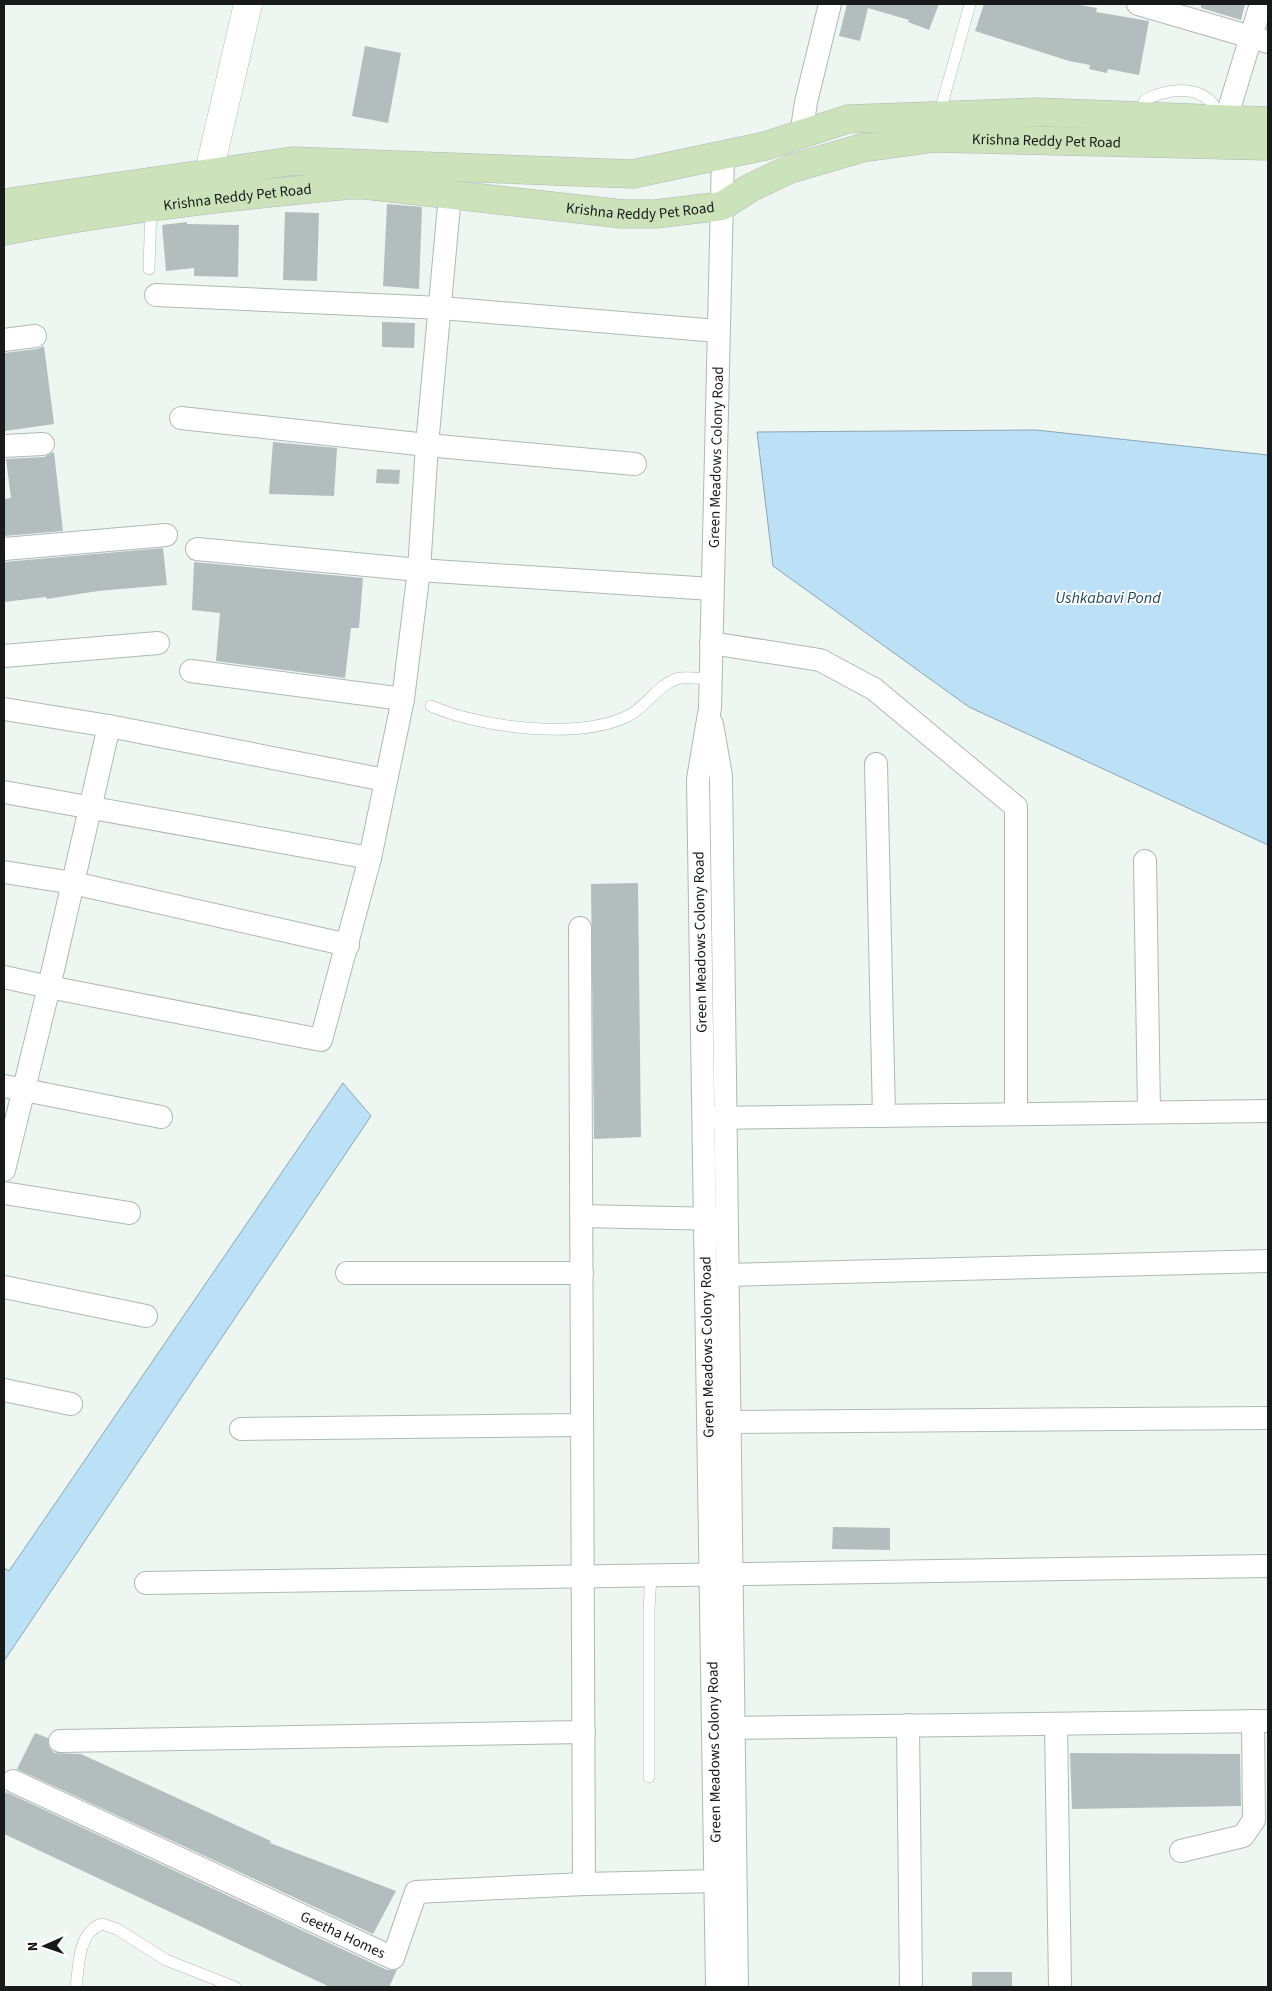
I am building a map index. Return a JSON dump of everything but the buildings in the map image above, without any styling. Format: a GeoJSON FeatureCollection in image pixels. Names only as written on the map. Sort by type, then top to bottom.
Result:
{"type":"FeatureCollection","features":[{"type":"Feature","properties":{"kind":"main road","name":"Krishna Reddy Pet Road"},"geometry":{"type":"LineString","coordinates":[[4,203],[293,161],[633,174],[723,156],[801,135],[848,119],[1037,112],[1268,121]]}},
{"type":"Feature","properties":{"kind":"main road","name":"Krishna Reddy Pet Road"},"geometry":{"type":"LineString","coordinates":[[4,231],[207,198],[364,185],[623,214],[655,214],[722,206],[750,188],[790,169],[862,148],[935,138],[1268,146]]}},
{"type":"Feature","properties":{"kind":"main road"},"geometry":{"type":"LineString","coordinates":[[623,174],[623,214]]}},
{"type":"Feature","properties":{"kind":"street"},"geometry":{"type":"LineString","coordinates":[[209,172],[248,4]]}},
{"type":"Feature","properties":{"kind":"street"},"geometry":{"type":"LineString","coordinates":[[801,135],[806,102],[830,4]]}},
{"type":"Feature","properties":{"kind":"street"},"geometry":{"type":"LineString","coordinates":[[1138,4],[1260,39]]}},
{"type":"Feature","properties":{"kind":"street"},"geometry":{"type":"LineString","coordinates":[[1223,119],[1260,39],[1261,4]]}},
{"type":"Feature","properties":{"kind":"street","name":"Green Meadows Colony Road"},"geometry":{"type":"LineString","coordinates":[[721,1574],[730,1422],[721,776],[710,708],[710,679],[723,156]]}},
{"type":"Feature","properties":{"kind":"street"},"geometry":{"type":"LineString","coordinates":[[4,977],[321,1040],[370,858],[403,698],[419,570],[427,445],[450,195]]}},
{"type":"Feature","properties":{"kind":"street"},"geometry":{"type":"LineString","coordinates":[[156,295],[441,308],[718,331]]}},
{"type":"Feature","properties":{"kind":"street"},"geometry":{"type":"LineString","coordinates":[[4,340],[35,336]]}},
{"type":"Feature","properties":{"kind":"street"},"geometry":{"type":"LineString","coordinates":[[182,418],[427,445],[635,464]]}},
{"type":"Feature","properties":{"kind":"street"},"geometry":{"type":"LineString","coordinates":[[4,446],[43,444]]}},
{"type":"Feature","properties":{"kind":"street"},"geometry":{"type":"LineString","coordinates":[[4,549],[166,536]]}},
{"type":"Feature","properties":{"kind":"street"},"geometry":{"type":"LineString","coordinates":[[197,549],[419,570],[712,589]]}},
{"type":"Feature","properties":{"kind":"street"},"geometry":{"type":"LineString","coordinates":[[711,642],[820,660],[874,689],[1016,807],[1016,1114]]}},
{"type":"Feature","properties":{"kind":"street"},"geometry":{"type":"LineString","coordinates":[[4,656],[158,643]]}},
{"type":"Feature","properties":{"kind":"street"},"geometry":{"type":"LineString","coordinates":[[191,671],[403,698]]}},
{"type":"Feature","properties":{"kind":"street","name":"Green Meadows Colony Road"},"geometry":{"type":"LineString","coordinates":[[710,708],[698,779],[704,1218],[721,1574],[723,1727],[736,1987]]}},
{"type":"Feature","properties":{"kind":"street"},"geometry":{"type":"LineString","coordinates":[[4,709],[109,726],[385,780]]}},
{"type":"Feature","properties":{"kind":"street"},"geometry":{"type":"LineString","coordinates":[[4,1170],[13,1088],[48,986],[109,726]]}},
{"type":"Feature","properties":{"kind":"street"},"geometry":{"type":"LineString","coordinates":[[876,764],[884,1116]]}},
{"type":"Feature","properties":{"kind":"street"},"geometry":{"type":"LineString","coordinates":[[4,792],[370,858]]}},
{"type":"Feature","properties":{"kind":"street"},"geometry":{"type":"LineString","coordinates":[[1145,861],[1149,1112]]}},
{"type":"Feature","properties":{"kind":"street"},"geometry":{"type":"LineString","coordinates":[[4,872],[73,884],[348,945]]}},
{"type":"Feature","properties":{"kind":"street"},"geometry":{"type":"LineString","coordinates":[[580,928],[584,1884]]}},
{"type":"Feature","properties":{"kind":"street"},"geometry":{"type":"LineString","coordinates":[[13,1088],[162,1117]]}},
{"type":"Feature","properties":{"kind":"street"},"geometry":{"type":"LineString","coordinates":[[703,1118],[1268,1111]]}},
{"type":"Feature","properties":{"kind":"street"},"geometry":{"type":"LineString","coordinates":[[4,1193],[129,1213]]}},
{"type":"Feature","properties":{"kind":"street"},"geometry":{"type":"LineString","coordinates":[[582,1216],[727,1219]]}},
{"type":"Feature","properties":{"kind":"street"},"geometry":{"type":"LineString","coordinates":[[728,1275],[1268,1261]]}},
{"type":"Feature","properties":{"kind":"street"},"geometry":{"type":"LineString","coordinates":[[347,1273],[582,1272]]}},
{"type":"Feature","properties":{"kind":"street"},"geometry":{"type":"LineString","coordinates":[[4,1287],[146,1316]]}},
{"type":"Feature","properties":{"kind":"street"},"geometry":{"type":"LineString","coordinates":[[4,1390],[70,1404]]}},
{"type":"Feature","properties":{"kind":"street"},"geometry":{"type":"LineString","coordinates":[[730,1422],[1268,1418]]}},
{"type":"Feature","properties":{"kind":"street"},"geometry":{"type":"LineString","coordinates":[[241,1429],[582,1425]]}},
{"type":"Feature","properties":{"kind":"street"},"geometry":{"type":"LineString","coordinates":[[146,1583],[1268,1566]]}},
{"type":"Feature","properties":{"kind":"street"},"geometry":{"type":"LineString","coordinates":[[723,1727],[1261,1721],[1254,1820],[1243,1836],[1182,1851]]}},
{"type":"Feature","properties":{"kind":"street"},"geometry":{"type":"LineString","coordinates":[[1056,1724],[1060,1987]]}},
{"type":"Feature","properties":{"kind":"street"},"geometry":{"type":"LineString","coordinates":[[908,1725],[911,1987]]}},
{"type":"Feature","properties":{"kind":"street","name":"Green Meadows Colony Road"},"geometry":{"type":"LineString","coordinates":[[717,1987],[716,1881],[723,1727]]}},
{"type":"Feature","properties":{"kind":"street"},"geometry":{"type":"LineString","coordinates":[[60,1741],[584,1732]]}},
{"type":"Feature","properties":{"kind":"street","name":"Geetha Homes"},"geometry":{"type":"LineString","coordinates":[[14,1781],[392,1958],[416,1892],[584,1884],[716,1881]]}},
{"type":"Feature","properties":{"kind":"lane"},"geometry":{"type":"LineString","coordinates":[[938,117],[970,4]]}},
{"type":"Feature","properties":{"kind":"lane"},"geometry":{"type":"LineString","coordinates":[[149,269],[151,207]]}},
{"type":"Feature","properties":{"kind":"lane"},"geometry":{"type":"LineString","coordinates":[[431,706],[502,726],[548,729],[582,728],[627,716],[676,679],[710,679]]}},
{"type":"Feature","properties":{"kind":"lane"},"geometry":{"type":"LineString","coordinates":[[649,1777],[649,1609],[651,1576]]}},
{"type":"Feature","properties":{"kind":"lane"},"geometry":{"type":"LineString","coordinates":[[76,1987],[82,1948],[87,1934],[92,1927],[102,1924],[117,1929],[166,1960],[235,1987]]}},
{"type":"Feature","properties":{"kind":"water","name":"Ushkabavi Pond"},"geometry":{"type":"Polygon","coordinates":[[[1036,430],[1268,455],[1268,845],[969,707],[773,566],[757,432],[1036,430]]]}},
{"type":"Feature","properties":{"kind":"water"},"geometry":{"type":"Polygon","coordinates":[[[343,1083],[371,1116],[4,1661],[4,1568],[9,1571],[343,1083]]]}}]}
